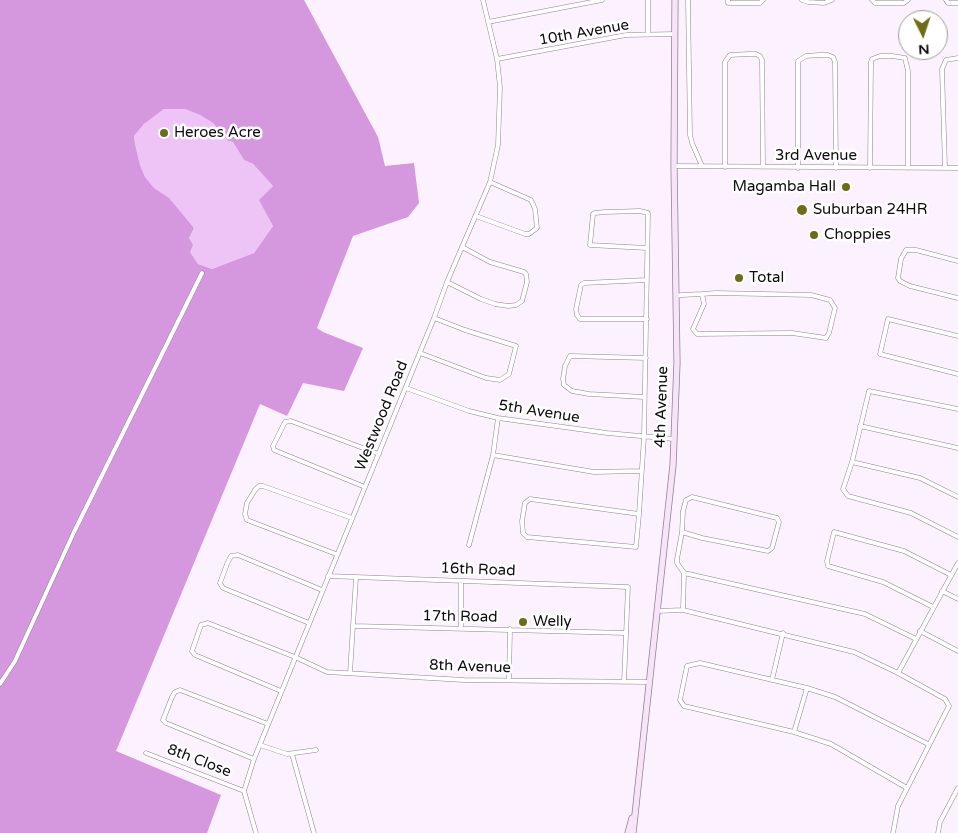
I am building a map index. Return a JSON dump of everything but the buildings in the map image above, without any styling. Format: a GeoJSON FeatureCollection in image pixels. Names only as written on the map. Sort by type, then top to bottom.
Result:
{"type":"FeatureCollection","features":[{"type":"Feature","properties":{"kind":"street","name":"Westwood Road"},"geometry":{"type":"LineString","coordinates":[[244,791],[254,759],[336,554],[365,488],[447,282],[490,182],[498,145],[500,87],[497,60],[483,0]]}},
{"type":"Feature","properties":{"kind":"street"},"geometry":{"type":"LineString","coordinates":[[488,22],[602,0]]}},
{"type":"Feature","properties":{"kind":"street"},"geometry":{"type":"LineString","coordinates":[[648,0],[648,35]]}},
{"type":"Feature","properties":{"kind":"street","name":"4th Avenue"},"geometry":{"type":"LineString","coordinates":[[634,814],[648,682],[671,500],[676,363],[675,0]]}},
{"type":"Feature","properties":{"kind":"street"},"geometry":{"type":"LineString","coordinates":[[688,0],[690,134],[702,166]]}},
{"type":"Feature","properties":{"kind":"street"},"geometry":{"type":"LineString","coordinates":[[728,0],[728,3],[760,3],[763,0]]}},
{"type":"Feature","properties":{"kind":"street"},"geometry":{"type":"LineString","coordinates":[[802,0],[824,3],[832,0]]}},
{"type":"Feature","properties":{"kind":"street"},"geometry":{"type":"LineString","coordinates":[[872,0],[875,3],[904,3],[908,0]]}},
{"type":"Feature","properties":{"kind":"street"},"geometry":{"type":"LineString","coordinates":[[946,0],[948,3],[958,3]]}},
{"type":"Feature","properties":{"kind":"street","name":"10th Avenue"},"geometry":{"type":"LineString","coordinates":[[497,60],[626,36],[675,34]]}},
{"type":"Feature","properties":{"kind":"street"},"geometry":{"type":"LineString","coordinates":[[725,167],[725,62],[730,55],[738,54],[756,54],[762,60],[764,167]]}},
{"type":"Feature","properties":{"kind":"street"},"geometry":{"type":"LineString","coordinates":[[798,168],[798,63],[800,58],[819,55],[833,57],[835,62],[836,168]]}},
{"type":"Feature","properties":{"kind":"street"},"geometry":{"type":"LineString","coordinates":[[870,168],[871,62],[880,56],[892,56],[905,58],[908,72],[908,168]]}},
{"type":"Feature","properties":{"kind":"street"},"geometry":{"type":"LineString","coordinates":[[945,168],[942,69],[946,60],[958,58]]}},
{"type":"Feature","properties":{"kind":"street","name":"3rd Avenue"},"geometry":{"type":"LineString","coordinates":[[674,166],[958,168]]}},
{"type":"Feature","properties":{"kind":"street"},"geometry":{"type":"LineString","coordinates":[[476,216],[525,234],[529,234],[537,228],[535,209],[531,200],[490,182]]}},
{"type":"Feature","properties":{"kind":"street"},"geometry":{"type":"LineString","coordinates":[[639,514],[532,499],[525,503],[522,521],[523,533],[527,536],[636,547],[639,514],[644,436],[648,213],[640,211],[595,213],[592,217],[590,246],[647,248]]}},
{"type":"Feature","properties":{"kind":"street"},"geometry":{"type":"LineString","coordinates":[[447,282],[495,304],[508,306],[516,305],[522,301],[527,282],[524,272],[490,262],[462,247]]}},
{"type":"Feature","properties":{"kind":"street"},"geometry":{"type":"LineString","coordinates":[[958,261],[916,250],[906,250],[901,258],[898,278],[910,286],[958,298]]}},
{"type":"Feature","properties":{"kind":"street"},"geometry":{"type":"LineString","coordinates":[[0,684],[14,661],[74,532],[202,273]]}},
{"type":"Feature","properties":{"kind":"street"},"geometry":{"type":"LineString","coordinates":[[647,280],[581,285],[576,309],[580,319],[647,320]]}},
{"type":"Feature","properties":{"kind":"street"},"geometry":{"type":"LineString","coordinates":[[676,296],[702,294],[811,295],[833,302],[835,308],[830,334],[826,338],[792,333],[697,334],[693,329],[704,304],[702,294]]}},
{"type":"Feature","properties":{"kind":"street"},"geometry":{"type":"LineString","coordinates":[[420,353],[486,378],[500,380],[509,374],[516,346],[434,318]]}},
{"type":"Feature","properties":{"kind":"street"},"geometry":{"type":"LineString","coordinates":[[958,336],[888,319],[880,354],[958,374]]}},
{"type":"Feature","properties":{"kind":"street"},"geometry":{"type":"LineString","coordinates":[[644,397],[589,394],[572,391],[564,386],[563,379],[565,366],[570,356],[646,358]]}},
{"type":"Feature","properties":{"kind":"street","name":"5th Avenue"},"geometry":{"type":"LineString","coordinates":[[406,388],[469,412],[498,418],[606,433],[674,439]]}},
{"type":"Feature","properties":{"kind":"street"},"geometry":{"type":"LineString","coordinates":[[958,409],[869,391],[852,462],[843,489],[848,496],[910,513],[958,537]]}},
{"type":"Feature","properties":{"kind":"street"},"geometry":{"type":"LineString","coordinates":[[469,545],[493,455],[498,418]]}},
{"type":"Feature","properties":{"kind":"street"},"geometry":{"type":"LineString","coordinates":[[365,488],[274,450],[273,446],[285,422],[291,421],[379,454]]}},
{"type":"Feature","properties":{"kind":"street"},"geometry":{"type":"LineString","coordinates":[[860,426],[958,448]]}},
{"type":"Feature","properties":{"kind":"street"},"geometry":{"type":"LineString","coordinates":[[493,455],[594,472],[641,471]]}},
{"type":"Feature","properties":{"kind":"street"},"geometry":{"type":"LineString","coordinates":[[852,462],[920,478],[958,497]]}},
{"type":"Feature","properties":{"kind":"street"},"geometry":{"type":"LineString","coordinates":[[336,554],[247,520],[245,514],[248,503],[259,486],[263,486],[352,518]]}},
{"type":"Feature","properties":{"kind":"street"},"geometry":{"type":"LineString","coordinates":[[682,532],[702,538],[768,551],[772,548],[778,522],[777,518],[692,497],[686,500],[677,559],[677,563],[684,573],[683,610]]}},
{"type":"Feature","properties":{"kind":"street"},"geometry":{"type":"LineString","coordinates":[[933,607],[883,582],[828,566],[827,560],[834,532],[904,551],[951,575]]}},
{"type":"Feature","properties":{"kind":"street"},"geometry":{"type":"LineString","coordinates":[[309,623],[223,588],[220,583],[227,564],[231,556],[238,555],[322,590]]}},
{"type":"Feature","properties":{"kind":"street"},"geometry":{"type":"LineString","coordinates":[[898,673],[958,562]]}},
{"type":"Feature","properties":{"kind":"street"},"geometry":{"type":"LineString","coordinates":[[684,573],[860,613],[876,618],[916,639]]}},
{"type":"Feature","properties":{"kind":"street","name":"16th Road"},"geometry":{"type":"LineString","coordinates":[[328,576],[628,587],[626,633]]}},
{"type":"Feature","properties":{"kind":"street"},"geometry":{"type":"LineString","coordinates":[[350,673],[356,578]]}},
{"type":"Feature","properties":{"kind":"street"},"geometry":{"type":"LineString","coordinates":[[461,581],[461,628]]}},
{"type":"Feature","properties":{"kind":"street"},"geometry":{"type":"LineString","coordinates":[[942,591],[958,599]]}},
{"type":"Feature","properties":{"kind":"street"},"geometry":{"type":"LineString","coordinates":[[657,611],[683,610],[783,633],[854,652],[898,673],[945,699],[948,706],[896,810],[893,833]]}},
{"type":"Feature","properties":{"kind":"street","name":"8th Avenue"},"geometry":{"type":"LineString","coordinates":[[281,691],[195,655],[192,651],[201,625],[208,623],[295,657],[323,671],[464,680],[648,682]]}},
{"type":"Feature","properties":{"kind":"street","name":"17th Road"},"geometry":{"type":"LineString","coordinates":[[354,626],[626,633]]}},
{"type":"Feature","properties":{"kind":"street"},"geometry":{"type":"LineString","coordinates":[[509,680],[510,629]]}},
{"type":"Feature","properties":{"kind":"street"},"geometry":{"type":"LineString","coordinates":[[920,631],[958,651]]}},
{"type":"Feature","properties":{"kind":"street"},"geometry":{"type":"LineString","coordinates":[[624,682],[626,633]]}},
{"type":"Feature","properties":{"kind":"street"},"geometry":{"type":"LineString","coordinates":[[772,680],[783,633]]}},
{"type":"Feature","properties":{"kind":"street"},"geometry":{"type":"LineString","coordinates":[[907,788],[830,744],[794,732],[684,706],[680,702],[687,666],[700,663],[806,688],[849,703],[928,744]]}},
{"type":"Feature","properties":{"kind":"street"},"geometry":{"type":"LineString","coordinates":[[794,732],[806,688]]}},
{"type":"Feature","properties":{"kind":"street"},"geometry":{"type":"LineString","coordinates":[[254,759],[165,723],[163,720],[172,697],[175,692],[180,690],[268,724]]}},
{"type":"Feature","properties":{"kind":"street"},"geometry":{"type":"LineString","coordinates":[[260,745],[292,754],[316,750]]}},
{"type":"Feature","properties":{"kind":"street","name":"8th Close"},"geometry":{"type":"LineString","coordinates":[[146,753],[244,791]]}},
{"type":"Feature","properties":{"kind":"street"},"geometry":{"type":"LineString","coordinates":[[292,754],[314,833]]}},
{"type":"Feature","properties":{"kind":"street"},"geometry":{"type":"LineString","coordinates":[[938,833],[940,822],[958,788]]}},
{"type":"Feature","properties":{"kind":"street"},"geometry":{"type":"LineString","coordinates":[[244,791],[256,833]]}},
{"type":"Feature","properties":{"kind":"street"},"geometry":{"type":"LineString","coordinates":[[628,833],[634,814]]}},
{"type":"Feature","properties":{"kind":"street"},"geometry":{"type":"LineString","coordinates":[[633,833],[634,814]]}},
{"type":"Feature","properties":{"kind":"shaded area"},"geometry":{"type":"Polygon","coordinates":[[[0,0],[304,0],[378,137],[385,166],[414,163],[419,203],[408,217],[353,236],[317,328],[363,348],[344,391],[303,383],[287,416],[260,404],[116,751],[221,795],[207,833],[0,833],[0,0]],[[164,109],[144,124],[134,136],[135,144],[145,177],[154,188],[169,198],[194,228],[189,238],[193,245],[190,252],[198,264],[212,269],[254,253],[273,226],[259,200],[273,186],[253,164],[244,160],[233,142],[228,141],[213,123],[185,109],[164,109]]]}},
{"type":"Feature","properties":{"kind":"shaded area"},"geometry":{"type":"Polygon","coordinates":[[[164,109],[185,109],[213,123],[228,141],[233,142],[244,160],[253,164],[273,186],[260,200],[273,226],[254,253],[212,269],[198,264],[190,252],[189,238],[194,228],[169,199],[154,188],[145,177],[135,144],[134,136],[144,124],[164,109]]]}},
{"type":"Feature","properties":{"kind":"place","name":"Heroes Acre"},"geometry":{"type":"Point","coordinates":[164,133]}},
{"type":"Feature","properties":{"kind":"place","name":"Magamba Hall"},"geometry":{"type":"Point","coordinates":[846,187]}},
{"type":"Feature","properties":{"kind":"place","name":"Suburban 24HR"},"geometry":{"type":"Point","coordinates":[802,210]}},
{"type":"Feature","properties":{"kind":"place","name":"Choppies"},"geometry":{"type":"Point","coordinates":[814,235]}},
{"type":"Feature","properties":{"kind":"place","name":"Total"},"geometry":{"type":"Point","coordinates":[739,278]}},
{"type":"Feature","properties":{"kind":"place","name":"Welly"},"geometry":{"type":"Point","coordinates":[523,622]}}]}
